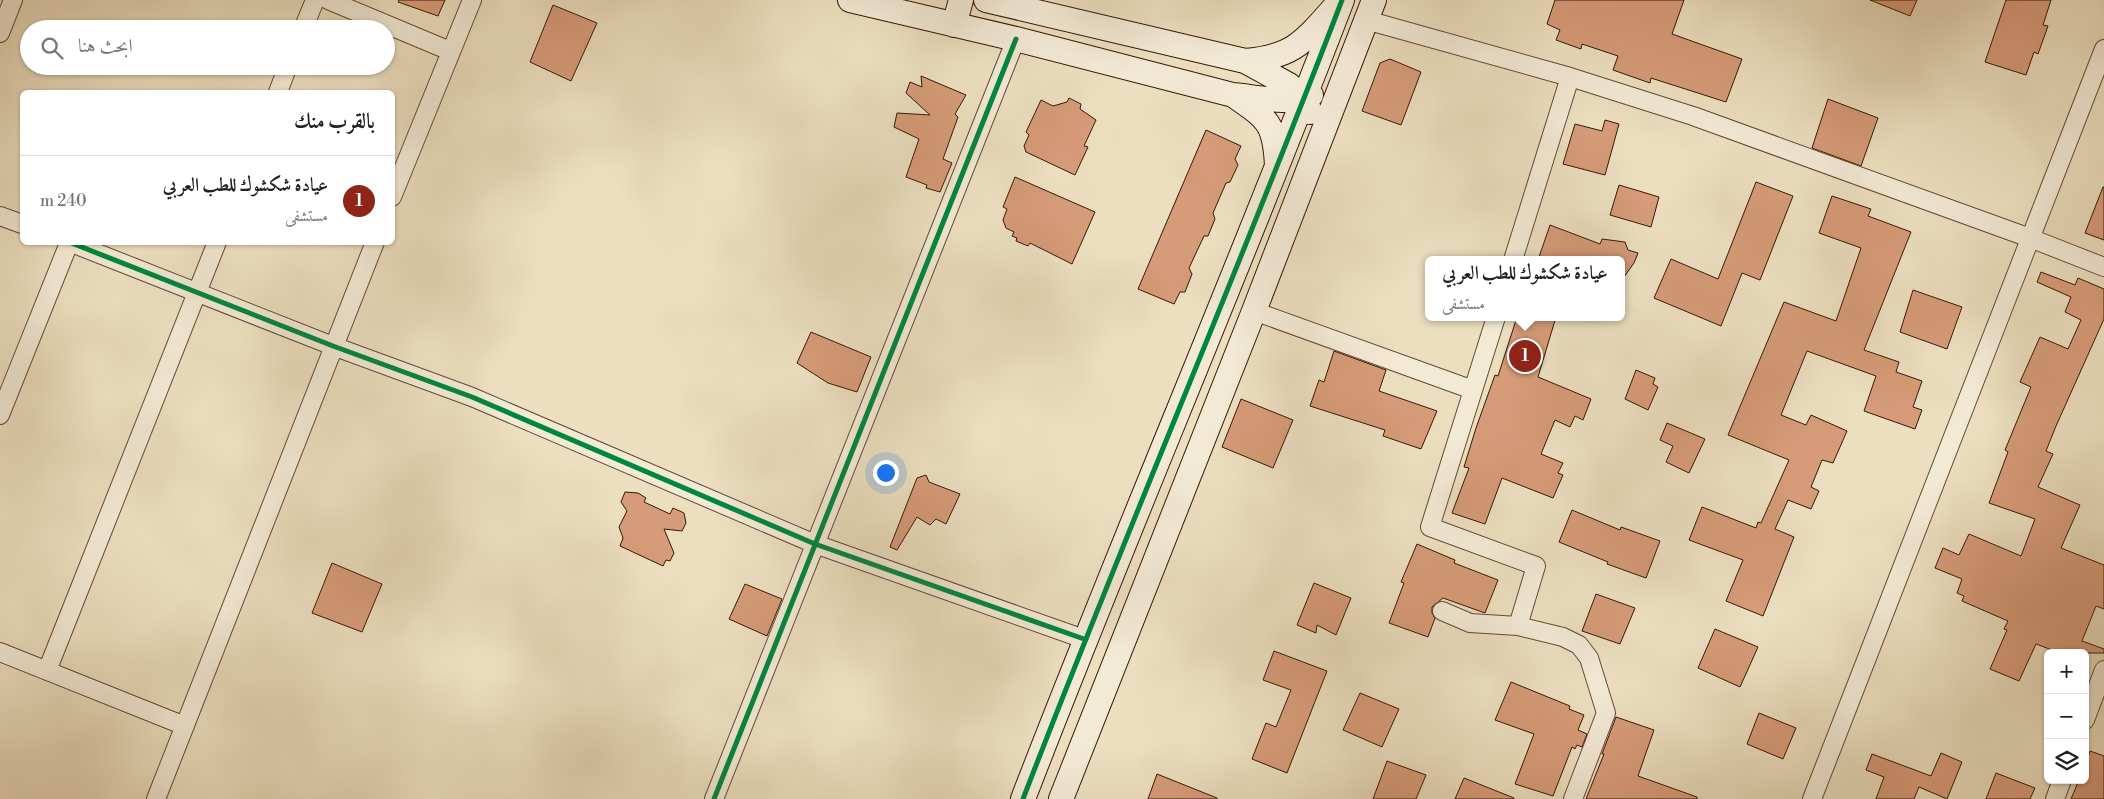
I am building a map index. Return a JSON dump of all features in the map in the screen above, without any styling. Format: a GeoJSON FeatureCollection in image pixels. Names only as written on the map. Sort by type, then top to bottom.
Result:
{"type":"FeatureCollection","features":[{"type":"Feature","properties":{"kind":"street"},"geometry":{"type":"LineString","coordinates":[[0,33],[13,0]]}},
{"type":"Feature","properties":{"kind":"street"},"geometry":{"type":"LineString","coordinates":[[307,20],[315,0]]}},
{"type":"Feature","properties":{"kind":"street"},"geometry":{"type":"LineString","coordinates":[[328,0],[376,20]]}},
{"type":"Feature","properties":{"kind":"street"},"geometry":{"type":"LineString","coordinates":[[395,189],[472,0]]}},
{"type":"Feature","properties":{"kind":"street"},"geometry":{"type":"LineString","coordinates":[[850,0],[1016,39],[1233,95],[1283,99],[1304,98],[1342,81]]}},
{"type":"Feature","properties":{"kind":"street"},"geometry":{"type":"LineString","coordinates":[[954,25],[961,0]]}},
{"type":"Feature","properties":{"kind":"street"},"geometry":{"type":"LineString","coordinates":[[986,0],[1245,61],[1289,85],[1304,98],[1320,139]]}},
{"type":"Feature","properties":{"kind":"street"},"geometry":{"type":"LineString","coordinates":[[1245,61],[1270,58],[1296,47],[1316,29],[1341,0]]}},
{"type":"Feature","properties":{"kind":"street"},"geometry":{"type":"LineString","coordinates":[[1023,799],[1084,639],[1277,170],[1341,0]]}},
{"type":"Feature","properties":{"kind":"street"},"geometry":{"type":"LineString","coordinates":[[1061,799],[1254,311],[1370,10],[1693,116],[2030,238],[2104,267]]}},
{"type":"Feature","properties":{"kind":"street"},"geometry":{"type":"LineString","coordinates":[[395,28],[450,51]]}},
{"type":"Feature","properties":{"kind":"street"},"geometry":{"type":"LineString","coordinates":[[714,799],[1016,39]]}},
{"type":"Feature","properties":{"kind":"street"},"geometry":{"type":"LineString","coordinates":[[1812,799],[2104,49]]}},
{"type":"Feature","properties":{"kind":"street"},"geometry":{"type":"LineString","coordinates":[[279,90],[285,75]]}},
{"type":"Feature","properties":{"kind":"street"},"geometry":{"type":"LineString","coordinates":[[1514,256],[1570,77]]}},
{"type":"Feature","properties":{"kind":"street"},"geometry":{"type":"LineString","coordinates":[[1233,95],[1270,124],[1276,145],[1277,170]]}},
{"type":"Feature","properties":{"kind":"street"},"geometry":{"type":"LineString","coordinates":[[0,216],[20,223]]}},
{"type":"Feature","properties":{"kind":"street"},"geometry":{"type":"LineString","coordinates":[[0,415],[68,245]]}},
{"type":"Feature","properties":{"kind":"street"},"geometry":{"type":"LineString","coordinates":[[74,245],[334,346],[472,397],[815,544],[1084,639]]}},
{"type":"Feature","properties":{"kind":"street"},"geometry":{"type":"LineString","coordinates":[[47,671],[216,245]]}},
{"type":"Feature","properties":{"kind":"street"},"geometry":{"type":"LineString","coordinates":[[156,799],[373,245]]}},
{"type":"Feature","properties":{"kind":"street"},"geometry":{"type":"LineString","coordinates":[[1254,311],[1473,390]]}},
{"type":"Feature","properties":{"kind":"street"},"geometry":{"type":"LineString","coordinates":[[1495,321],[1430,527],[1536,566],[1518,626]]}},
{"type":"Feature","properties":{"kind":"street"},"geometry":{"type":"LineString","coordinates":[[1162,450],[1194,462]]}},
{"type":"Feature","properties":{"kind":"street"},"geometry":{"type":"LineString","coordinates":[[1442,611],[1470,623],[1518,626],[1563,637],[1579,645],[1589,658],[1606,713],[1573,799]]}},
{"type":"Feature","properties":{"kind":"street"},"geometry":{"type":"LineString","coordinates":[[0,652],[185,726]]}},
{"type":"Feature","properties":{"kind":"street"},"geometry":{"type":"LineString","coordinates":[[2089,709],[2104,670]]}},
{"type":"Feature","properties":{"kind":"street"},"geometry":{"type":"LineString","coordinates":[[2055,799],[2061,784]]}},
{"type":"Feature","properties":{"kind":"building"},"geometry":{"type":"Polygon","coordinates":[[[399,0],[445,0],[438,16],[398,2],[399,0]]]}},
{"type":"Feature","properties":{"kind":"building"},"geometry":{"type":"Polygon","coordinates":[[[1555,0],[1684,0],[1672,34],[1742,59],[1726,102],[1651,78],[1650,83],[1613,70],[1618,56],[1582,44],[1581,49],[1556,40],[1560,30],[1547,24],[1555,0]]]}},
{"type":"Feature","properties":{"kind":"building"},"geometry":{"type":"Polygon","coordinates":[[[1870,0],[1917,0],[1910,16],[1870,0]]]}},
{"type":"Feature","properties":{"kind":"building"},"geometry":{"type":"Polygon","coordinates":[[[2006,0],[2051,0],[2043,25],[2048,26],[2038,54],[2034,52],[2026,75],[1985,62],[2006,0]]]}},
{"type":"Feature","properties":{"kind":"building"},"geometry":{"type":"Polygon","coordinates":[[[553,5],[597,23],[571,81],[530,62],[553,5]]]}},
{"type":"Feature","properties":{"kind":"building"},"geometry":{"type":"Polygon","coordinates":[[[1390,59],[1421,72],[1401,125],[1362,111],[1380,63],[1390,59]]]}},
{"type":"Feature","properties":{"kind":"building"},"geometry":{"type":"Polygon","coordinates":[[[921,76],[966,95],[955,114],[958,117],[943,159],[952,163],[940,192],[926,188],[927,185],[906,177],[919,139],[894,127],[897,113],[930,115],[906,93],[910,82],[922,87],[921,76]]]}},
{"type":"Feature","properties":{"kind":"building"},"geometry":{"type":"Polygon","coordinates":[[[1069,98],[1081,104],[1080,109],[1096,120],[1084,146],[1088,147],[1075,175],[1026,152],[1024,146],[1029,135],[1026,132],[1041,100],[1053,106],[1067,102],[1069,98]]]}},
{"type":"Feature","properties":{"kind":"building"},"geometry":{"type":"Polygon","coordinates":[[[1828,99],[1878,118],[1861,166],[1812,148],[1828,99]]]}},
{"type":"Feature","properties":{"kind":"building"},"geometry":{"type":"Polygon","coordinates":[[[1605,120],[1619,124],[1605,175],[1563,164],[1575,124],[1602,131],[1605,120]]]}},
{"type":"Feature","properties":{"kind":"building"},"geometry":{"type":"Polygon","coordinates":[[[1206,130],[1241,146],[1235,159],[1238,165],[1230,182],[1226,183],[1213,213],[1215,219],[1208,236],[1204,236],[1189,268],[1192,274],[1185,292],[1180,292],[1174,304],[1138,289],[1206,130]]]}},
{"type":"Feature","properties":{"kind":"building"},"geometry":{"type":"Polygon","coordinates":[[[1015,177],[1095,212],[1072,264],[1030,243],[1028,246],[1016,241],[1017,238],[1012,236],[1014,232],[1006,228],[1003,220],[1007,209],[1003,207],[1015,177]]]}},
{"type":"Feature","properties":{"kind":"building"},"geometry":{"type":"Polygon","coordinates":[[[1756,182],[1793,196],[1760,280],[1742,273],[1721,326],[1654,298],[1671,259],[1718,279],[1756,182]]]}},
{"type":"Feature","properties":{"kind":"building"},"geometry":{"type":"Polygon","coordinates":[[[1619,185],[1659,197],[1651,227],[1610,215],[1619,185]]]}},
{"type":"Feature","properties":{"kind":"building"},"geometry":{"type":"Polygon","coordinates":[[[2104,187],[2104,240],[2085,233],[2104,187]]]}},
{"type":"Feature","properties":{"kind":"building"},"geometry":{"type":"Polygon","coordinates":[[[1832,196],[1871,209],[1868,216],[1911,232],[1864,350],[1899,362],[1896,372],[1922,381],[1913,407],[1922,410],[1915,429],[1864,411],[1876,376],[1807,351],[1781,415],[1806,425],[1811,415],[1847,431],[1833,463],[1822,460],[1811,487],[1819,491],[1811,509],[1788,500],[1775,529],[1794,537],[1763,616],[1726,601],[1743,560],[1689,540],[1702,507],[1756,528],[1758,522],[1761,523],[1789,460],[1728,435],[1784,302],[1836,321],[1861,248],[1819,233],[1832,196]]]}},
{"type":"Feature","properties":{"kind":"building"},"geometry":{"type":"Polygon","coordinates":[[[1550,225],[1600,244],[1602,239],[1625,242],[1628,250],[1638,253],[1634,263],[1625,275],[1625,256],[1539,256],[1550,225]]]}},
{"type":"Feature","properties":{"kind":"building"},"geometry":{"type":"Polygon","coordinates":[[[2041,272],[2075,285],[2078,278],[2104,289],[2104,319],[2046,451],[2053,454],[2038,487],[2080,505],[2061,548],[2104,565],[2104,609],[2096,606],[2082,641],[2104,649],[2104,653],[2089,653],[2089,649],[2049,649],[2036,644],[2019,681],[1990,669],[2007,630],[2004,629],[2008,621],[1962,601],[1964,596],[1957,593],[1962,579],[1935,568],[1943,548],[1959,555],[1969,534],[2021,556],[2035,519],[1989,503],[2008,452],[2005,450],[2031,387],[2020,382],[2040,337],[2068,349],[2081,320],[2065,312],[2071,297],[2037,282],[2041,272]]]}},
{"type":"Feature","properties":{"kind":"building"},"geometry":{"type":"Polygon","coordinates":[[[1913,290],[1962,307],[1947,349],[1900,332],[1913,290]]]}},
{"type":"Feature","properties":{"kind":"building"},"geometry":{"type":"Polygon","coordinates":[[[1516,321],[1555,321],[1538,377],[1591,399],[1583,420],[1575,416],[1570,427],[1555,420],[1541,454],[1563,463],[1558,473],[1563,475],[1553,498],[1502,478],[1485,524],[1452,513],[1469,468],[1464,467],[1476,428],[1495,375],[1498,376],[1516,321]]]}},
{"type":"Feature","properties":{"kind":"building"},"geometry":{"type":"Polygon","coordinates":[[[811,332],[871,357],[857,392],[828,383],[797,363],[811,332]]]}},
{"type":"Feature","properties":{"kind":"building"},"geometry":{"type":"Polygon","coordinates":[[[1334,351],[1386,370],[1379,391],[1437,411],[1421,449],[1383,436],[1385,430],[1310,406],[1319,380],[1324,382],[1334,351]]]}},
{"type":"Feature","properties":{"kind":"building"},"geometry":{"type":"Polygon","coordinates":[[[1636,370],[1655,378],[1653,384],[1658,387],[1648,410],[1625,399],[1636,370]]]}},
{"type":"Feature","properties":{"kind":"building"},"geometry":{"type":"Polygon","coordinates":[[[1241,399],[1293,420],[1273,468],[1222,447],[1241,399]]]}},
{"type":"Feature","properties":{"kind":"building"},"geometry":{"type":"Polygon","coordinates":[[[1667,423],[1705,439],[1689,473],[1666,462],[1673,446],[1660,440],[1667,423]]]}},
{"type":"Feature","properties":{"kind":"building"},"geometry":{"type":"Polygon","coordinates":[[[926,475],[929,482],[960,494],[946,524],[936,519],[930,525],[917,517],[897,550],[890,547],[917,478],[926,475]]]}},
{"type":"Feature","properties":{"kind":"building"},"geometry":{"type":"Polygon","coordinates":[[[625,492],[638,493],[646,498],[644,502],[670,514],[673,508],[684,513],[686,523],[682,531],[664,529],[674,553],[670,561],[666,560],[663,566],[620,546],[623,538],[619,527],[627,511],[621,502],[625,492]]]}},
{"type":"Feature","properties":{"kind":"building"},"geometry":{"type":"Polygon","coordinates":[[[1572,510],[1620,530],[1621,527],[1660,541],[1646,578],[1607,564],[1608,562],[1559,542],[1572,510]]]}},
{"type":"Feature","properties":{"kind":"building"},"geometry":{"type":"Polygon","coordinates":[[[1417,544],[1455,560],[1454,563],[1498,580],[1485,613],[1443,598],[1432,607],[1432,613],[1435,618],[1428,637],[1389,623],[1404,583],[1401,582],[1417,544]]]}},
{"type":"Feature","properties":{"kind":"building"},"geometry":{"type":"Polygon","coordinates":[[[332,563],[382,584],[362,632],[312,613],[332,563]]]}},
{"type":"Feature","properties":{"kind":"building"},"geometry":{"type":"Polygon","coordinates":[[[1314,583],[1351,598],[1336,635],[1317,625],[1316,633],[1297,625],[1314,583]]]}},
{"type":"Feature","properties":{"kind":"building"},"geometry":{"type":"Polygon","coordinates":[[[745,584],[782,599],[767,636],[729,619],[745,584]]]}},
{"type":"Feature","properties":{"kind":"building"},"geometry":{"type":"Polygon","coordinates":[[[1596,594],[1635,608],[1620,644],[1582,631],[1596,594]]]}},
{"type":"Feature","properties":{"kind":"building"},"geometry":{"type":"Polygon","coordinates":[[[1715,629],[1758,647],[1740,687],[1698,668],[1715,629]]]}},
{"type":"Feature","properties":{"kind":"building"},"geometry":{"type":"Polygon","coordinates":[[[1274,651],[1327,671],[1287,773],[1252,759],[1266,723],[1276,727],[1291,690],[1263,680],[1274,651]]]}},
{"type":"Feature","properties":{"kind":"building"},"geometry":{"type":"Polygon","coordinates":[[[1511,682],[1570,706],[1569,709],[1584,715],[1578,730],[1587,734],[1582,747],[1577,745],[1575,749],[1572,747],[1553,796],[1515,784],[1534,734],[1495,720],[1511,682]]]}},
{"type":"Feature","properties":{"kind":"building"},"geometry":{"type":"Polygon","coordinates":[[[1360,693],[1399,709],[1382,747],[1343,730],[1360,693]]]}},
{"type":"Feature","properties":{"kind":"building"},"geometry":{"type":"Polygon","coordinates":[[[1759,713],[1796,728],[1783,759],[1747,744],[1759,713]]]}},
{"type":"Feature","properties":{"kind":"building"},"geometry":{"type":"Polygon","coordinates":[[[1616,717],[1654,730],[1638,776],[1697,797],[1697,799],[1586,799],[1616,717]]]}},
{"type":"Feature","properties":{"kind":"building"},"geometry":{"type":"Polygon","coordinates":[[[2090,751],[2104,756],[2104,799],[2071,799],[2077,784],[2089,784],[2090,751]]]}},
{"type":"Feature","properties":{"kind":"building"},"geometry":{"type":"Polygon","coordinates":[[[1941,753],[1962,762],[1947,799],[1919,787],[1914,799],[1876,799],[1884,777],[1866,770],[1872,754],[1931,776],[1941,753]]]}},
{"type":"Feature","properties":{"kind":"building"},"geometry":{"type":"Polygon","coordinates":[[[1387,761],[1426,775],[1416,799],[1373,799],[1387,761]]]}},
{"type":"Feature","properties":{"kind":"building"},"geometry":{"type":"Polygon","coordinates":[[[1996,773],[2035,788],[2030,799],[1986,799],[1996,773]]]}},
{"type":"Feature","properties":{"kind":"building"},"geometry":{"type":"Polygon","coordinates":[[[1157,774],[1217,798],[1217,799],[1148,799],[1157,774]]]}},
{"type":"Feature","properties":{"kind":"building"},"geometry":{"type":"Polygon","coordinates":[[[1464,778],[1514,798],[1514,799],[1455,799],[1464,778]]]}},
{"type":"Feature","properties":{"kind":"cycle path"},"geometry":{"type":"LineString","coordinates":[[1023,799],[1264,200],[1342,0]]}},
{"type":"Feature","properties":{"kind":"cycle path"},"geometry":{"type":"LineString","coordinates":[[714,799],[1016,39]]}},
{"type":"Feature","properties":{"kind":"cycle path"},"geometry":{"type":"LineString","coordinates":[[77,245],[333,346],[472,397],[815,544],[1084,639]]}},
{"type":"Feature","properties":{"kind":"place","name":"عيادة شكشوك للطب العربي"},"geometry":{"type":"Point","coordinates":[1525,356]}}]}
